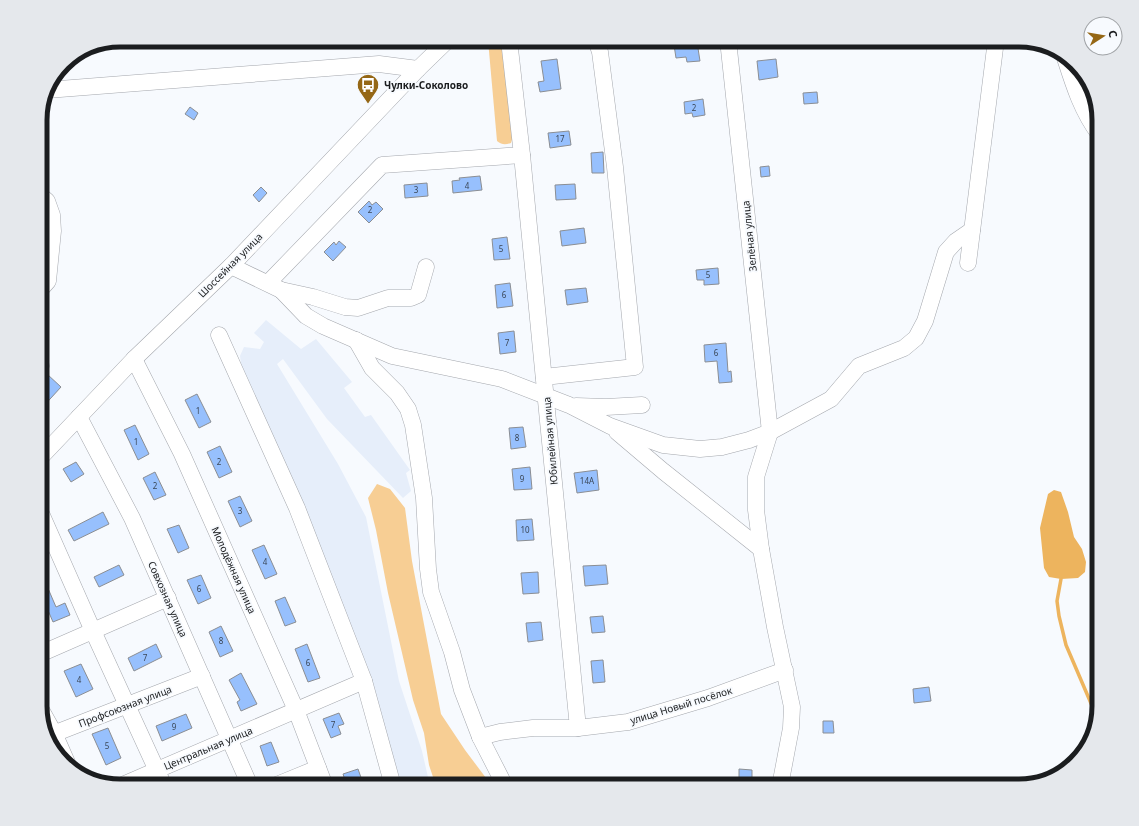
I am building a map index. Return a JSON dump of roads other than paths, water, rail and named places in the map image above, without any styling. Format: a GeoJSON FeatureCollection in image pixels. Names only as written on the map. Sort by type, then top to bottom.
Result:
{"type":"FeatureCollection","features":[{"type":"Feature","properties":{"kind":"street","name":"Шоссейная улица"},"geometry":{"type":"LineString","coordinates":[[47,451],[134,359],[231,266],[418,69],[441,47]]}},
{"type":"Feature","properties":{"kind":"street","name":"Юбилейная улица"},"geometry":{"type":"LineString","coordinates":[[510,47],[522,155],[578,728]]}},
{"type":"Feature","properties":{"kind":"street"},"geometry":{"type":"LineString","coordinates":[[544,377],[635,367],[614,160],[598,47]]}},
{"type":"Feature","properties":{"kind":"street","name":"Зелёная улица"},"geometry":{"type":"LineString","coordinates":[[729,47],[770,432]]}},
{"type":"Feature","properties":{"kind":"street"},"geometry":{"type":"LineString","coordinates":[[968,263],[995,47]]}},
{"type":"Feature","properties":{"kind":"street"},"geometry":{"type":"LineString","coordinates":[[54,89],[379,64],[418,69]]}},
{"type":"Feature","properties":{"kind":"street"},"geometry":{"type":"LineString","coordinates":[[1068,65],[1079,99],[1092,125]]}},
{"type":"Feature","properties":{"kind":"street"},"geometry":{"type":"LineString","coordinates":[[275,286],[382,165],[522,155]]}},
{"type":"Feature","properties":{"kind":"street"},"geometry":{"type":"LineString","coordinates":[[47,202],[52,215],[53,231],[47,282]]}},
{"type":"Feature","properties":{"kind":"street"},"geometry":{"type":"LineString","coordinates":[[275,286],[306,316],[323,326],[392,356],[502,379],[569,406],[610,426],[664,445],[700,449],[722,447],[749,440],[770,432],[831,399],[859,366],[904,348],[916,338],[925,321],[946,252],[956,241],[972,230]]}},
{"type":"Feature","properties":{"kind":"street"},"geometry":{"type":"LineString","coordinates":[[231,266],[275,286],[345,307],[358,308],[388,298],[411,298],[418,295],[426,267]]}},
{"type":"Feature","properties":{"kind":"street"},"geometry":{"type":"LineString","coordinates":[[219,335],[297,508],[364,681],[391,779]]}},
{"type":"Feature","properties":{"kind":"street"},"geometry":{"type":"LineString","coordinates":[[356,340],[372,368],[398,393],[408,409],[413,425],[424,498],[428,569],[431,592],[452,652],[462,690],[480,737],[501,779]]}},
{"type":"Feature","properties":{"kind":"street","name":"Молодёжная улица"},"geometry":{"type":"LineString","coordinates":[[134,359],[182,454],[296,710],[322,779]]}},
{"type":"Feature","properties":{"kind":"street"},"geometry":{"type":"LineString","coordinates":[[569,406],[606,407],[642,404]]}},
{"type":"Feature","properties":{"kind":"street","name":"Совхозная улица"},"geometry":{"type":"LineString","coordinates":[[79,417],[132,518],[247,779]]}},
{"type":"Feature","properties":{"kind":"street"},"geometry":{"type":"LineString","coordinates":[[610,426],[663,471],[761,549]]}},
{"type":"Feature","properties":{"kind":"street"},"geometry":{"type":"LineString","coordinates":[[770,432],[756,477],[756,510],[761,549],[775,627],[792,707],[781,779]]}},
{"type":"Feature","properties":{"kind":"street"},"geometry":{"type":"LineString","coordinates":[[47,527],[92,630],[161,779]]}},
{"type":"Feature","properties":{"kind":"street"},"geometry":{"type":"LineString","coordinates":[[47,651],[168,598]]}},
{"type":"Feature","properties":{"kind":"street","name":"улица Новый посёлок"},"geometry":{"type":"LineString","coordinates":[[480,737],[500,732],[533,728],[578,728],[628,722],[708,698],[785,670]]}},
{"type":"Feature","properties":{"kind":"street","name":"Профсоюзная улица"},"geometry":{"type":"LineString","coordinates":[[53,733],[202,676]]}},
{"type":"Feature","properties":{"kind":"street","name":"Центральная улица"},"geometry":{"type":"LineString","coordinates":[[136,779],[364,681]]}},
{"type":"Feature","properties":{"kind":"street"},"geometry":{"type":"LineString","coordinates":[[291,779],[318,768]]}},
{"type":"Feature","properties":{"kind":"waterway"},"geometry":{"type":"LineString","coordinates":[[1061,579],[1057,601],[1066,645],[1092,706]]}},
{"type":"Feature","properties":{"kind":"place","name":"Чулки-Соколово"},"geometry":{"type":"Point","coordinates":[368,104]}}]}
